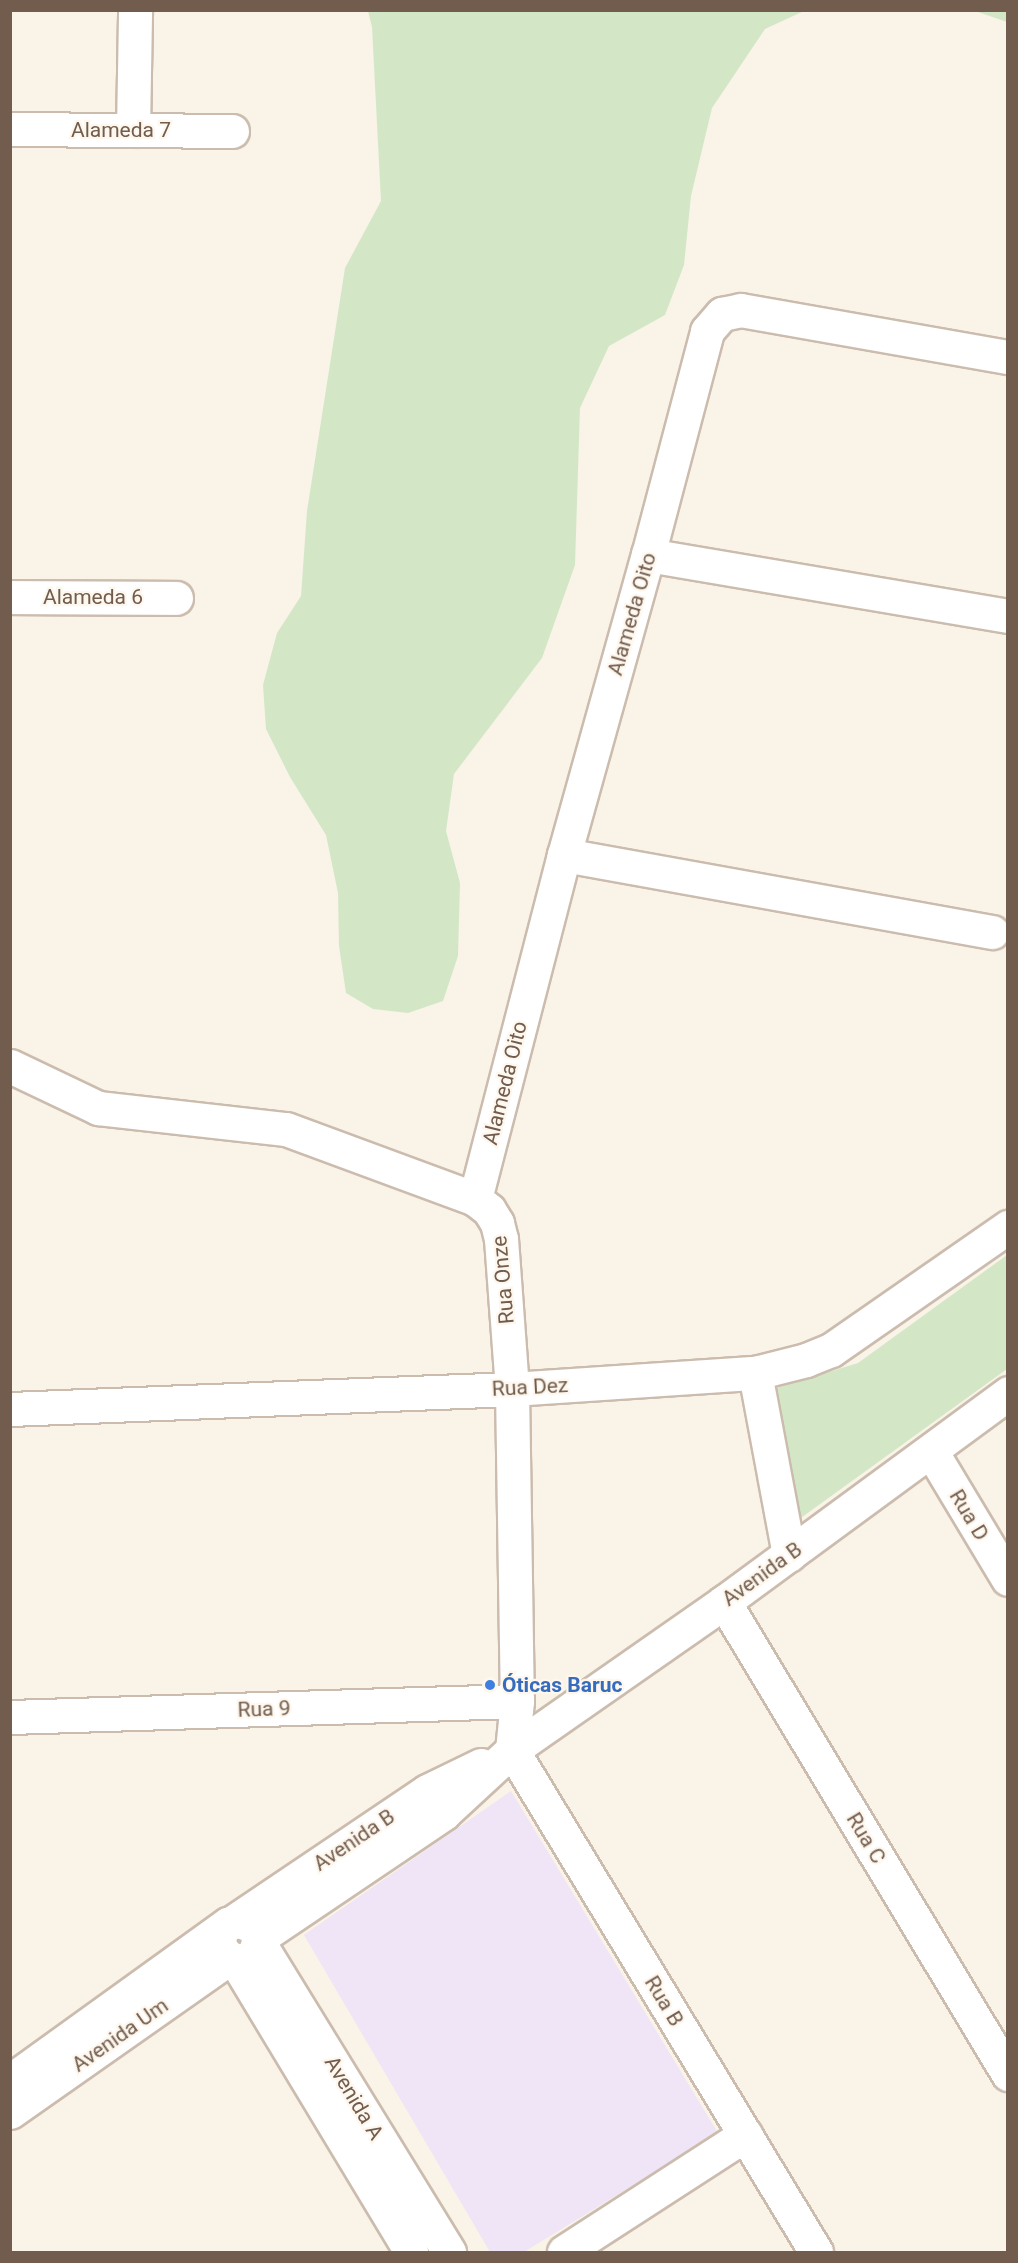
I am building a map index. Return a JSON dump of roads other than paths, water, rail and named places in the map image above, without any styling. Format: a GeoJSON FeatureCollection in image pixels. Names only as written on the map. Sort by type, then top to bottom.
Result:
{"type":"FeatureCollection","features":[{"type":"Feature","properties":{"kind":"street"},"geometry":{"type":"LineString","coordinates":[[133,130],[135,10]]}},
{"type":"Feature","properties":{"kind":"street","name":"Alameda 7"},"geometry":{"type":"LineString","coordinates":[[10,129],[232,131]]}},
{"type":"Feature","properties":{"kind":"street","name":"Alameda Oito"},"geometry":{"type":"LineString","coordinates":[[475,1199],[564,855],[648,555],[707,331],[722,314],[741,310],[1008,357]]}},
{"type":"Feature","properties":{"kind":"street"},"geometry":{"type":"LineString","coordinates":[[648,555],[1008,616]]}},
{"type":"Feature","properties":{"kind":"street","name":"Alameda 6"},"geometry":{"type":"LineString","coordinates":[[10,597],[176,598]]}},
{"type":"Feature","properties":{"kind":"street"},"geometry":{"type":"LineString","coordinates":[[564,855],[992,932]]}},
{"type":"Feature","properties":{"kind":"street","name":"Rua Onze"},"geometry":{"type":"LineString","coordinates":[[10,1066],[98,1108],[286,1129],[475,1199],[489,1210],[497,1223],[501,1239],[512,1389],[518,1701],[512,1750]]}},
{"type":"Feature","properties":{"kind":"street","name":"Rua Dez"},"geometry":{"type":"LineString","coordinates":[[10,1409],[512,1389],[755,1372],[806,1360],[831,1350],[1008,1227]]}},
{"type":"Feature","properties":{"kind":"street"},"geometry":{"type":"LineString","coordinates":[[755,1372],[789,1554]]}},
{"type":"Feature","properties":{"kind":"street","name":"Avenida B"},"geometry":{"type":"LineString","coordinates":[[240,1942],[444,1813],[512,1750],[724,1602],[1008,1393]]}},
{"type":"Feature","properties":{"kind":"street","name":"Rua D"},"geometry":{"type":"LineString","coordinates":[[931,1451],[1008,1579]]}},
{"type":"Feature","properties":{"kind":"street","name":"Rua C"},"geometry":{"type":"LineString","coordinates":[[724,1602],[1008,2074]]}},
{"type":"Feature","properties":{"kind":"street","name":"Rua 9"},"geometry":{"type":"LineString","coordinates":[[10,1717],[518,1701]]}},
{"type":"Feature","properties":{"kind":"street","name":"Rua B"},"geometry":{"type":"LineString","coordinates":[[512,1750],[816,2253]]}},
{"type":"Feature","properties":{"kind":"street","name":"Avenida Um"},"geometry":{"type":"LineString","coordinates":[[10,2081],[240,1942]]}},
{"type":"Feature","properties":{"kind":"street","name":"Avenida Um"},"geometry":{"type":"LineString","coordinates":[[10,2112],[240,1942]]}},
{"type":"Feature","properties":{"kind":"street","name":"Avenida A"},"geometry":{"type":"LineString","coordinates":[[240,1942],[411,2253]]}},
{"type":"Feature","properties":{"kind":"street","name":"Avenida A"},"geometry":{"type":"LineString","coordinates":[[240,1942],[449,2253]]}},
{"type":"Feature","properties":{"kind":"street"},"geometry":{"type":"LineString","coordinates":[[564,2253],[745,2135]]}},
{"type":"Feature","properties":{"kind":"place","name":"Óticas Baruc"},"geometry":{"type":"Point","coordinates":[490,1685]}}]}
